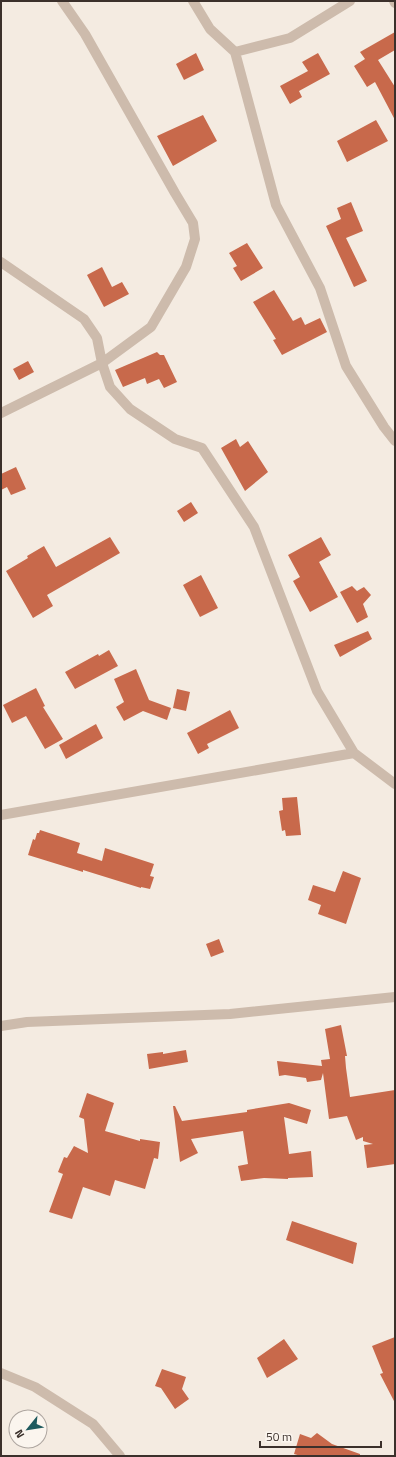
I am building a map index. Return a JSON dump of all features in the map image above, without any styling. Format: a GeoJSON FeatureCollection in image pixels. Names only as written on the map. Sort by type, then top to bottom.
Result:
{"type":"FeatureCollection","features":[{"type":"Feature","properties":{"kind":"street"},"geometry":{"type":"LineString","coordinates":[[1,413],[102,363],[151,327],[186,267],[195,239],[193,223],[85,34],[62,1]]}},
{"type":"Feature","properties":{"kind":"street"},"geometry":{"type":"LineString","coordinates":[[194,1],[210,29],[235,52],[276,205],[320,288],[346,366],[384,427],[395,441]]}},
{"type":"Feature","properties":{"kind":"street"},"geometry":{"type":"LineString","coordinates":[[235,52],[290,38],[350,1]]}},
{"type":"Feature","properties":{"kind":"street"},"geometry":{"type":"LineString","coordinates":[[1,262],[84,319],[97,338],[102,363],[110,387],[130,409],[175,439],[202,448],[254,528],[317,691],[354,753],[395,784]]}},
{"type":"Feature","properties":{"kind":"street"},"geometry":{"type":"LineString","coordinates":[[1,815],[354,753]]}},
{"type":"Feature","properties":{"kind":"street"},"geometry":{"type":"LineString","coordinates":[[1,1026],[27,1022],[230,1014],[395,997]]}},
{"type":"Feature","properties":{"kind":"street"},"geometry":{"type":"LineString","coordinates":[[1,1373],[35,1386],[93,1424],[120,1456]]}},
{"type":"Feature","properties":{"kind":"building"},"geometry":{"type":"Polygon","coordinates":[[[395,32],[395,50],[378,60],[395,87],[395,120],[375,82],[367,87],[354,66],[365,59],[360,52],[395,32]]]}},
{"type":"Feature","properties":{"kind":"building"},"geometry":{"type":"Polygon","coordinates":[[[196,53],[204,70],[184,80],[176,64],[196,53]]]}},
{"type":"Feature","properties":{"kind":"building"},"geometry":{"type":"Polygon","coordinates":[[[318,53],[330,74],[299,91],[302,97],[290,104],[280,86],[308,71],[302,62],[318,53]]]}},
{"type":"Feature","properties":{"kind":"building"},"geometry":{"type":"Polygon","coordinates":[[[203,115],[217,141],[173,166],[157,136],[203,115]]]}},
{"type":"Feature","properties":{"kind":"building"},"geometry":{"type":"Polygon","coordinates":[[[376,120],[388,141],[347,162],[337,141],[376,120]]]}},
{"type":"Feature","properties":{"kind":"building"},"geometry":{"type":"Polygon","coordinates":[[[351,202],[363,231],[346,238],[367,281],[354,287],[326,226],[341,219],[337,208],[351,202]]]}},
{"type":"Feature","properties":{"kind":"building"},"geometry":{"type":"Polygon","coordinates":[[[247,243],[263,268],[241,281],[233,268],[237,266],[229,253],[247,243]]]}},
{"type":"Feature","properties":{"kind":"building"},"geometry":{"type":"Polygon","coordinates":[[[102,267],[112,287],[122,282],[129,294],[104,307],[87,275],[102,267]]]}},
{"type":"Feature","properties":{"kind":"building"},"geometry":{"type":"Polygon","coordinates":[[[274,290],[293,321],[301,317],[305,325],[320,318],[327,332],[282,355],[273,340],[276,339],[253,302],[274,290]]]}},
{"type":"Feature","properties":{"kind":"building"},"geometry":{"type":"Polygon","coordinates":[[[157,352],[160,355],[164,355],[177,382],[164,388],[159,379],[147,384],[145,378],[123,387],[115,370],[157,352]]]}},
{"type":"Feature","properties":{"kind":"building"},"geometry":{"type":"Polygon","coordinates":[[[28,361],[34,372],[19,380],[13,369],[28,361]]]}},
{"type":"Feature","properties":{"kind":"building"},"geometry":{"type":"Polygon","coordinates":[[[236,439],[240,447],[248,441],[268,472],[245,491],[221,448],[236,439]]]}},
{"type":"Feature","properties":{"kind":"building"},"geometry":{"type":"Polygon","coordinates":[[[16,467],[26,489],[11,495],[7,487],[1,490],[1,474],[16,467]]]}},
{"type":"Feature","properties":{"kind":"building"},"geometry":{"type":"Polygon","coordinates":[[[191,502],[198,513],[184,522],[177,511],[191,502]]]}},
{"type":"Feature","properties":{"kind":"building"},"geometry":{"type":"Polygon","coordinates":[[[110,537],[120,553],[47,595],[53,606],[33,618],[6,571],[28,558],[27,556],[44,546],[56,567],[110,537]]]}},
{"type":"Feature","properties":{"kind":"building"},"geometry":{"type":"Polygon","coordinates":[[[321,537],[331,555],[319,562],[338,597],[310,612],[293,581],[300,577],[288,555],[321,537]]]}},
{"type":"Feature","properties":{"kind":"building"},"geometry":{"type":"Polygon","coordinates":[[[201,575],[218,608],[200,617],[183,585],[201,575]]]}},
{"type":"Feature","properties":{"kind":"building"},"geometry":{"type":"Polygon","coordinates":[[[352,586],[357,591],[364,587],[371,595],[363,604],[368,617],[357,623],[340,592],[352,586]]]}},
{"type":"Feature","properties":{"kind":"building"},"geometry":{"type":"Polygon","coordinates":[[[368,631],[372,639],[340,657],[334,645],[368,631]]]}},
{"type":"Feature","properties":{"kind":"building"},"geometry":{"type":"Polygon","coordinates":[[[109,650],[118,666],[75,689],[65,672],[98,654],[99,656],[109,650]]]}},
{"type":"Feature","properties":{"kind":"building"},"geometry":{"type":"Polygon","coordinates":[[[136,669],[149,700],[171,708],[167,720],[143,711],[124,721],[116,707],[124,702],[114,679],[136,669]]]}},
{"type":"Feature","properties":{"kind":"building"},"geometry":{"type":"Polygon","coordinates":[[[36,688],[45,706],[43,707],[63,739],[45,749],[26,716],[12,723],[3,705],[36,688]]]}},
{"type":"Feature","properties":{"kind":"building"},"geometry":{"type":"Polygon","coordinates":[[[177,689],[190,692],[186,711],[173,708],[177,689]]]}},
{"type":"Feature","properties":{"kind":"building"},"geometry":{"type":"Polygon","coordinates":[[[230,710],[239,728],[207,744],[209,748],[198,754],[187,733],[230,710]]]}},
{"type":"Feature","properties":{"kind":"building"},"geometry":{"type":"Polygon","coordinates":[[[96,724],[103,738],[66,759],[59,745],[96,724]]]}},
{"type":"Feature","properties":{"kind":"building"},"geometry":{"type":"Polygon","coordinates":[[[297,797],[301,835],[286,836],[285,830],[282,831],[279,811],[283,810],[282,798],[297,797]]]}},
{"type":"Feature","properties":{"kind":"building"},"geometry":{"type":"Polygon","coordinates":[[[40,830],[80,843],[77,853],[102,861],[105,848],[154,864],[150,876],[154,877],[150,889],[141,888],[83,870],[83,872],[28,855],[33,839],[35,840],[37,833],[39,833],[40,830]]]}},
{"type":"Feature","properties":{"kind":"building"},"geometry":{"type":"Polygon","coordinates":[[[343,871],[361,878],[346,924],[318,914],[321,905],[308,900],[313,885],[335,892],[343,871]]]}},
{"type":"Feature","properties":{"kind":"building"},"geometry":{"type":"Polygon","coordinates":[[[219,939],[224,952],[211,957],[206,944],[219,939]]]}},
{"type":"Feature","properties":{"kind":"building"},"geometry":{"type":"Polygon","coordinates":[[[341,1025],[347,1056],[345,1056],[350,1097],[395,1090],[395,1164],[367,1168],[364,1145],[373,1144],[363,1141],[363,1137],[356,1140],[347,1116],[329,1119],[323,1073],[321,1080],[307,1082],[306,1078],[285,1075],[279,1076],[277,1061],[322,1066],[321,1060],[330,1059],[325,1029],[341,1025]]]}},
{"type":"Feature","properties":{"kind":"building"},"geometry":{"type":"Polygon","coordinates":[[[186,1050],[188,1062],[149,1069],[147,1054],[163,1052],[163,1054],[186,1050]]]}},
{"type":"Feature","properties":{"kind":"building"},"geometry":{"type":"Polygon","coordinates":[[[87,1093],[114,1103],[105,1131],[140,1141],[140,1139],[160,1142],[158,1159],[154,1158],[145,1189],[115,1180],[110,1196],[83,1187],[72,1219],[49,1212],[63,1174],[58,1172],[64,1157],[67,1158],[74,1146],[88,1153],[84,1119],[79,1117],[87,1093]]]}},
{"type":"Feature","properties":{"kind":"building"},"geometry":{"type":"Polygon","coordinates":[[[289,1103],[311,1110],[307,1124],[284,1117],[289,1154],[311,1151],[313,1177],[288,1179],[264,1178],[241,1181],[238,1166],[248,1164],[243,1131],[191,1139],[198,1153],[180,1162],[173,1106],[175,1106],[182,1121],[247,1112],[247,1110],[289,1103]]]}},
{"type":"Feature","properties":{"kind":"building"},"geometry":{"type":"Polygon","coordinates":[[[292,1221],[357,1243],[353,1264],[286,1240],[292,1221]]]}},
{"type":"Feature","properties":{"kind":"building"},"geometry":{"type":"Polygon","coordinates":[[[395,1337],[395,1403],[380,1374],[383,1373],[372,1346],[395,1337]]]}},
{"type":"Feature","properties":{"kind":"building"},"geometry":{"type":"Polygon","coordinates":[[[284,1339],[298,1359],[267,1378],[257,1358],[284,1339]]]}},
{"type":"Feature","properties":{"kind":"building"},"geometry":{"type":"Polygon","coordinates":[[[162,1369],[186,1377],[182,1389],[189,1399],[175,1409],[161,1388],[155,1386],[162,1369]]]}},
{"type":"Feature","properties":{"kind":"building"},"geometry":{"type":"Polygon","coordinates":[[[317,1433],[332,1444],[360,1454],[360,1456],[301,1456],[294,1454],[300,1434],[311,1438],[317,1433]]]}}]}
